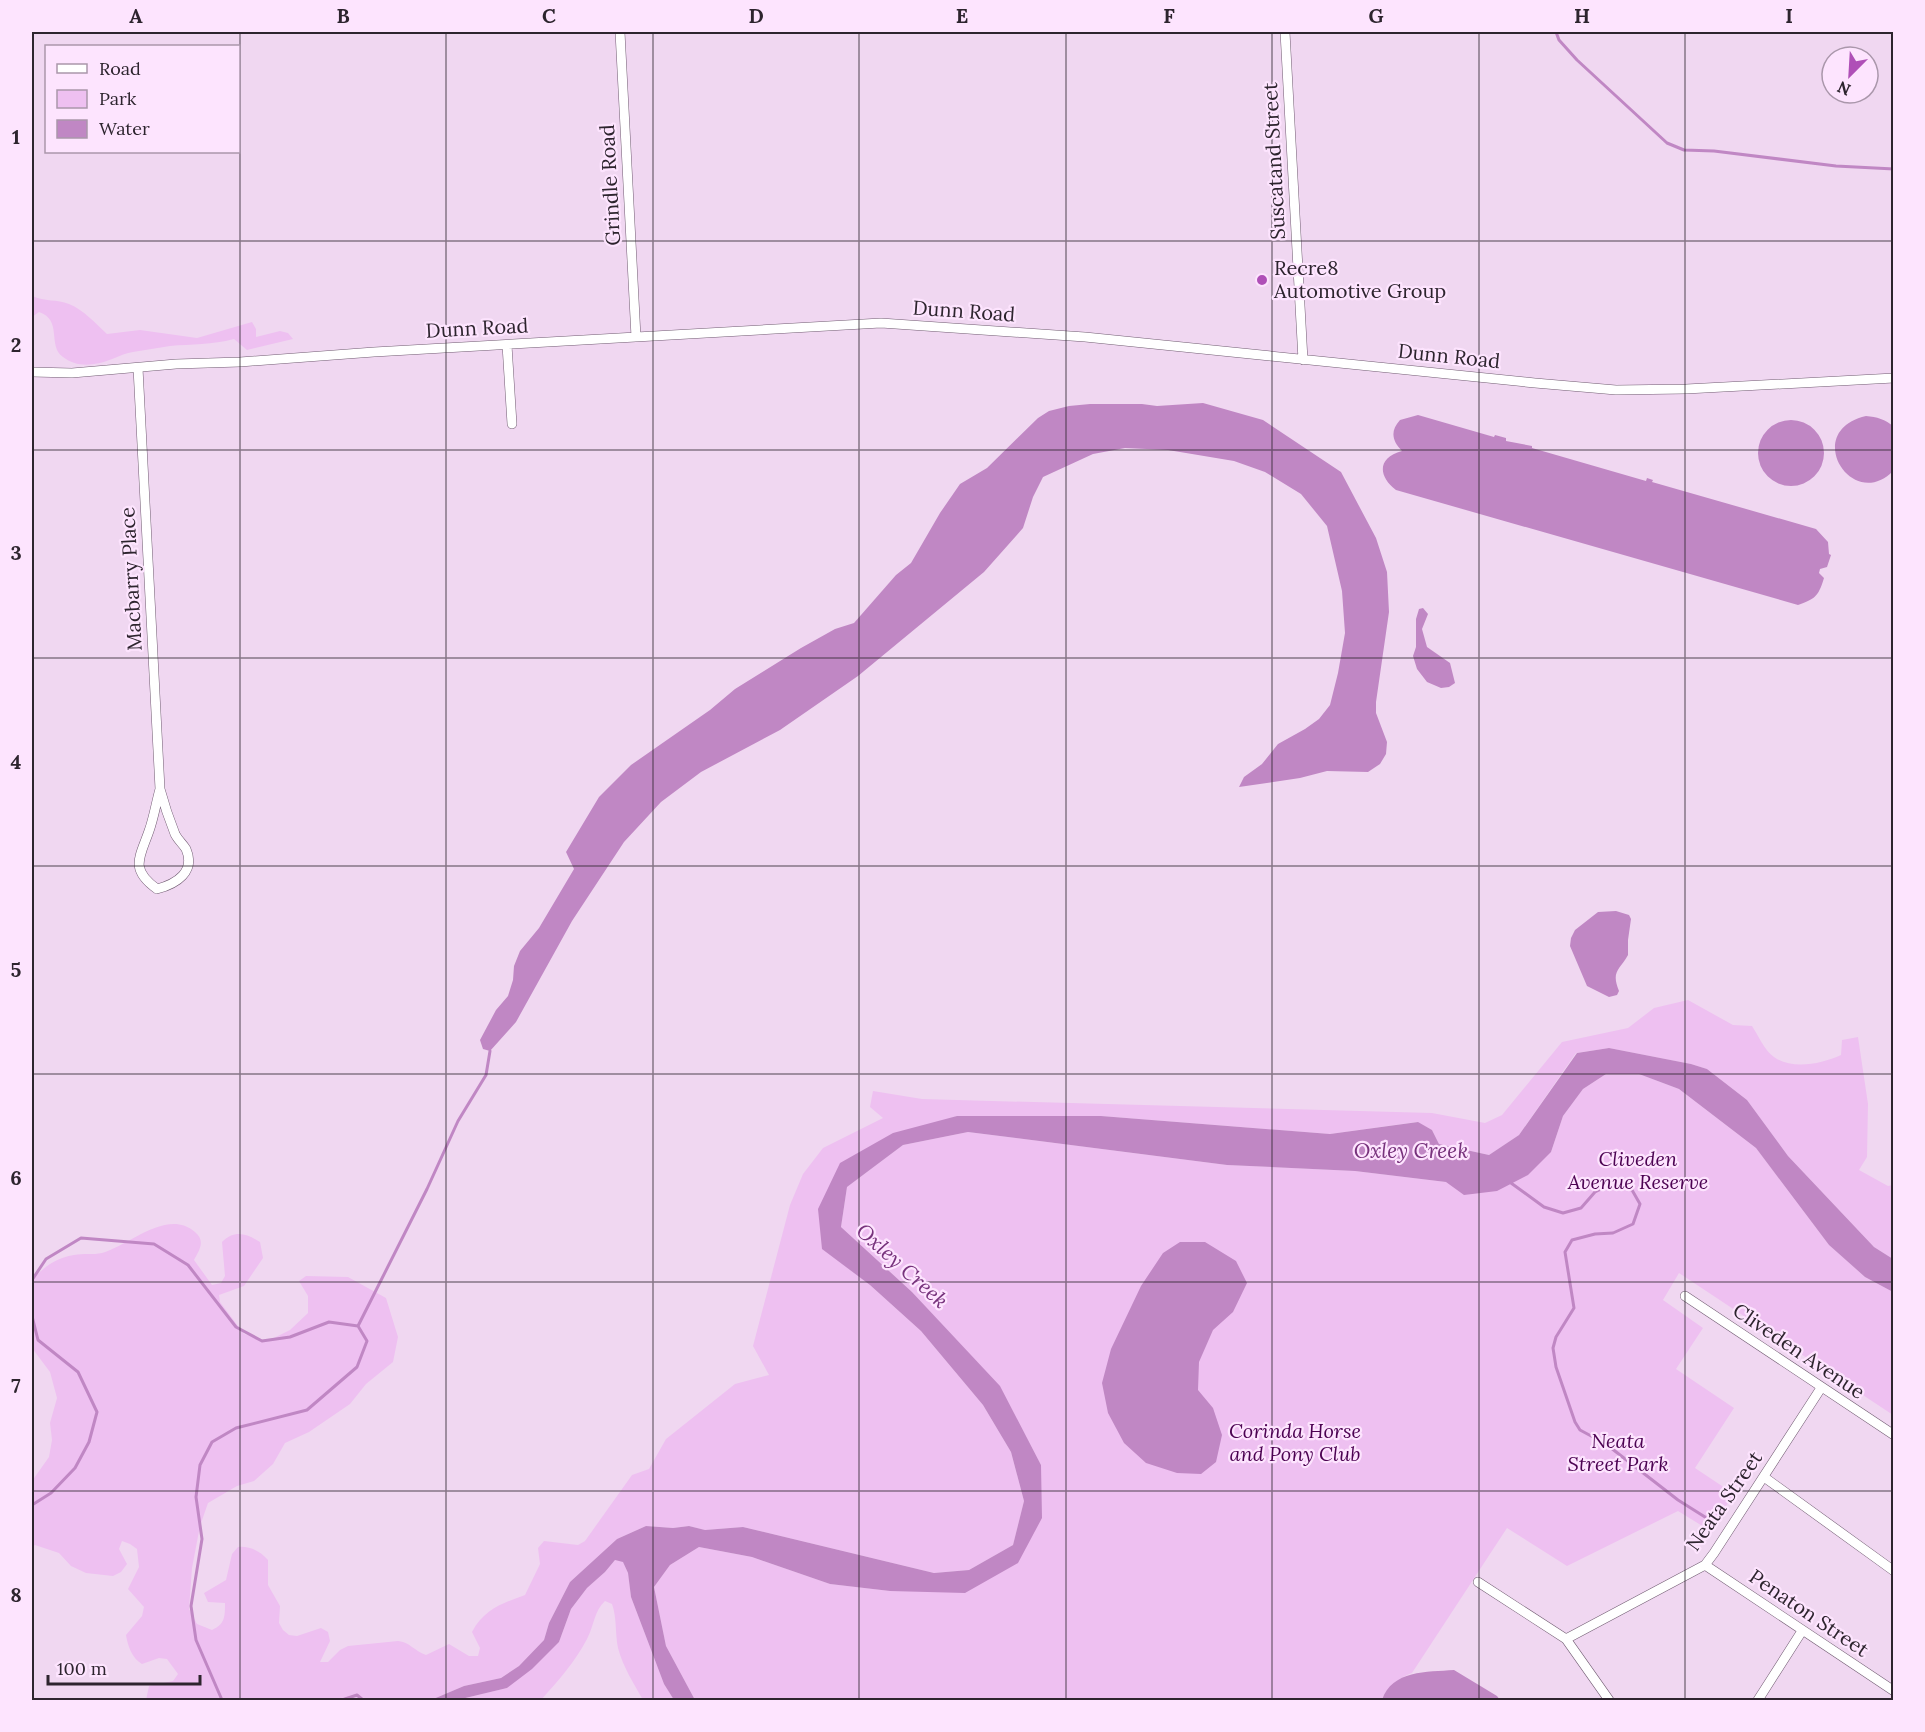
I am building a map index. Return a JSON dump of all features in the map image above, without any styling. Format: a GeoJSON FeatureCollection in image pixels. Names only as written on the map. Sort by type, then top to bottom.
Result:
{"type":"FeatureCollection","features":[{"type":"Feature","properties":{"kind":"street","name":"Grindle Road"},"geometry":{"type":"LineString","coordinates":[[620,32],[636,337]]}},
{"type":"Feature","properties":{"kind":"street","name":"Suscatand Street"},"geometry":{"type":"LineString","coordinates":[[1285,32],[1303,360]]}},
{"type":"Feature","properties":{"kind":"street","name":"Dunn Road"},"geometry":{"type":"LineString","coordinates":[[32,372],[72,373],[176,364],[880,323],[1085,337],[1616,390],[1893,378]]}},
{"type":"Feature","properties":{"kind":"street"},"geometry":{"type":"LineString","coordinates":[[507,345],[512,424]]}},
{"type":"Feature","properties":{"kind":"street","name":"Macbarry Place"},"geometry":{"type":"LineString","coordinates":[[138,368],[160,789],[177,838],[186,850],[188,864],[182,877],[172,885],[157,889],[146,880],[139,866],[140,852],[148,833],[160,789]]}},
{"type":"Feature","properties":{"kind":"street","name":"Cliveden Avenue"},"geometry":{"type":"LineString","coordinates":[[1685,1296],[1893,1436]]}},
{"type":"Feature","properties":{"kind":"street","name":"Neata Street"},"geometry":{"type":"LineString","coordinates":[[1566,1640],[1705,1564],[1821,1388]]}},
{"type":"Feature","properties":{"kind":"street"},"geometry":{"type":"LineString","coordinates":[[1764,1477],[1893,1571]]}},
{"type":"Feature","properties":{"kind":"street","name":"Penaton Street"},"geometry":{"type":"LineString","coordinates":[[1705,1564],[1893,1691]]}},
{"type":"Feature","properties":{"kind":"street"},"geometry":{"type":"LineString","coordinates":[[1478,1582],[1566,1640],[1609,1701]]}},
{"type":"Feature","properties":{"kind":"street"},"geometry":{"type":"LineString","coordinates":[[1758,1701],[1802,1631]]}},
{"type":"Feature","properties":{"kind":"green space"},"geometry":{"type":"Polygon","coordinates":[[[32,296],[64,302],[80,310],[107,334],[140,330],[197,338],[252,322],[256,329],[256,337],[280,331],[288,333],[293,339],[247,350],[234,339],[170,346],[128,353],[99,363],[78,364],[66,359],[58,352],[51,321],[39,312],[32,317],[32,296]]]}},
{"type":"Feature","properties":{"kind":"green space"},"geometry":{"type":"Polygon","coordinates":[[[1688,1000],[1733,1025],[1752,1026],[1774,1057],[1789,1063],[1816,1063],[1841,1055],[1842,1040],[1858,1037],[1868,1104],[1867,1157],[1859,1170],[1888,1186],[1893,1185],[1893,1259],[1874,1247],[1788,1156],[1747,1100],[1707,1069],[1609,1048],[1576,1053],[1519,1135],[1489,1155],[1439,1144],[1432,1130],[1417,1122],[1330,1134],[1101,1116],[957,1116],[840,1164],[822,1248],[870,1285],[921,1331],[983,1405],[1011,1452],[1024,1501],[1013,1545],[969,1570],[934,1573],[743,1527],[705,1530],[689,1526],[673,1528],[646,1526],[617,1539],[570,1582],[549,1623],[544,1640],[519,1666],[501,1678],[464,1686],[431,1700],[146,1700],[149,1686],[173,1681],[178,1674],[167,1659],[159,1658],[142,1664],[133,1655],[128,1644],[126,1635],[142,1616],[144,1607],[128,1589],[139,1567],[137,1549],[122,1541],[119,1549],[127,1564],[121,1572],[113,1576],[86,1573],[71,1566],[59,1553],[35,1545],[32,1547],[32,1481],[49,1457],[52,1440],[50,1423],[57,1398],[50,1372],[32,1348],[32,1279],[46,1267],[67,1256],[102,1253],[148,1230],[173,1224],[184,1226],[195,1232],[200,1239],[198,1253],[194,1260],[212,1285],[221,1283],[225,1276],[222,1242],[236,1234],[250,1237],[260,1242],[263,1258],[244,1286],[219,1295],[220,1302],[244,1334],[268,1341],[290,1330],[308,1313],[308,1296],[299,1281],[306,1276],[348,1277],[386,1298],[398,1337],[393,1362],[366,1384],[350,1404],[309,1432],[285,1443],[273,1464],[254,1481],[237,1486],[208,1503],[200,1526],[192,1568],[189,1609],[197,1624],[212,1630],[222,1623],[225,1603],[208,1602],[204,1593],[226,1580],[232,1554],[238,1547],[247,1547],[268,1560],[268,1585],[280,1606],[279,1623],[283,1630],[289,1635],[297,1636],[321,1628],[328,1632],[330,1641],[320,1662],[328,1662],[340,1650],[348,1646],[398,1641],[426,1655],[449,1644],[469,1656],[478,1656],[480,1648],[472,1632],[488,1612],[525,1595],[540,1564],[538,1548],[544,1541],[578,1545],[585,1541],[632,1475],[649,1469],[666,1439],[735,1384],[769,1375],[753,1346],[790,1205],[803,1174],[823,1148],[883,1118],[870,1107],[873,1091],[922,1099],[1432,1113],[1485,1123],[1502,1115],[1562,1042],[1628,1028],[1654,1008],[1688,1000]]]}},
{"type":"Feature","properties":{"kind":"green space"},"geometry":{"type":"Polygon","coordinates":[[[1606,1074],[1639,1074],[1679,1089],[1756,1148],[1829,1245],[1865,1277],[1893,1292],[1893,1415],[1679,1273],[1663,1300],[1703,1328],[1676,1369],[1734,1408],[1695,1468],[1734,1494],[1713,1526],[1704,1527],[1678,1511],[1567,1566],[1507,1528],[1412,1673],[1394,1684],[1382,1700],[695,1700],[666,1646],[654,1587],[670,1565],[699,1547],[752,1557],[830,1584],[890,1591],[1018,1563],[1041,1465],[1000,1387],[912,1292],[841,1227],[847,1187],[903,1145],[968,1132],[1227,1165],[1355,1171],[1446,1182],[1551,1152],[1563,1116],[1583,1089],[1606,1074]]]}},
{"type":"Feature","properties":{"kind":"green space"},"geometry":{"type":"Polygon","coordinates":[[[615,1560],[623,1561],[628,1573],[631,1597],[664,1684],[674,1700],[643,1700],[620,1655],[612,1604],[605,1601],[577,1656],[541,1700],[457,1700],[507,1688],[559,1642],[571,1609],[587,1588],[615,1560]]]}},
{"type":"Feature","properties":{"kind":"water"},"geometry":{"type":"Polygon","coordinates":[[[1203,403],[1263,420],[1341,472],[1376,538],[1387,572],[1389,612],[1376,702],[1376,713],[1387,742],[1386,754],[1380,764],[1368,772],[1327,771],[1300,778],[1239,787],[1244,777],[1262,764],[1278,744],[1319,719],[1330,705],[1338,673],[1345,633],[1342,591],[1327,526],[1301,494],[1265,472],[1234,461],[1168,450],[1125,448],[1093,454],[1043,477],[1033,497],[1023,528],[984,572],[858,676],[780,730],[701,772],[661,802],[624,842],[572,921],[516,1022],[490,1051],[483,1049],[480,1040],[496,1010],[508,996],[514,966],[520,951],[539,928],[574,869],[566,852],[599,797],[631,765],[710,710],[735,689],[835,629],[854,623],[896,575],[911,563],[960,484],[987,468],[1038,418],[1049,411],[1090,404],[1157,406],[1203,403]]]}},
{"type":"Feature","properties":{"kind":"water"},"geometry":{"type":"Polygon","coordinates":[[[1418,415],[1494,437],[1495,435],[1506,438],[1506,441],[1532,446],[1532,448],[1646,481],[1647,478],[1653,480],[1652,482],[1816,529],[1828,542],[1831,555],[1827,567],[1820,569],[1819,573],[1824,578],[1820,590],[1812,599],[1798,605],[1396,490],[1383,473],[1384,463],[1394,454],[1402,451],[1393,436],[1397,424],[1400,420],[1418,415]]]}},
{"type":"Feature","properties":{"kind":"water"},"geometry":{"type":"Polygon","coordinates":[[[1866,416],[1881,419],[1894,427],[1893,471],[1877,481],[1862,482],[1849,476],[1840,465],[1835,451],[1837,437],[1847,424],[1866,416]]]}},
{"type":"Feature","properties":{"kind":"water"},"geometry":{"type":"Polygon","coordinates":[[[1784,420],[1798,420],[1810,425],[1819,434],[1824,453],[1822,466],[1815,477],[1798,486],[1784,486],[1772,481],[1763,472],[1758,460],[1758,446],[1763,434],[1772,425],[1784,420]]]}},
{"type":"Feature","properties":{"kind":"water"},"geometry":{"type":"Polygon","coordinates":[[[1423,608],[1428,614],[1422,629],[1427,647],[1450,663],[1455,683],[1449,687],[1441,688],[1427,682],[1417,669],[1413,656],[1416,647],[1416,619],[1419,609],[1423,608]]]}},
{"type":"Feature","properties":{"kind":"water"},"geometry":{"type":"Polygon","coordinates":[[[1616,911],[1629,915],[1631,919],[1628,955],[1616,975],[1619,991],[1617,995],[1609,997],[1587,986],[1570,946],[1575,930],[1598,912],[1616,911]]]}},
{"type":"Feature","properties":{"kind":"water","name":"Oxley Creek"},"geometry":{"type":"Polygon","coordinates":[[[1609,1048],[1707,1069],[1747,1100],[1788,1156],[1874,1247],[1893,1259],[1893,1292],[1865,1277],[1829,1245],[1756,1148],[1679,1089],[1639,1074],[1606,1074],[1583,1089],[1563,1116],[1551,1152],[1528,1175],[1497,1191],[1464,1195],[1446,1182],[1355,1171],[1227,1165],[968,1132],[903,1145],[847,1187],[841,1227],[912,1292],[1000,1386],[1041,1465],[1042,1518],[1018,1563],[965,1593],[890,1591],[830,1584],[752,1557],[699,1547],[670,1565],[654,1587],[666,1646],[695,1700],[674,1700],[664,1684],[631,1597],[628,1573],[623,1562],[615,1560],[587,1588],[571,1609],[559,1642],[532,1669],[507,1688],[457,1700],[431,1700],[464,1686],[501,1678],[519,1666],[544,1640],[549,1623],[570,1582],[617,1539],[646,1526],[673,1528],[689,1526],[705,1530],[743,1527],[934,1573],[969,1570],[1013,1545],[1024,1501],[1011,1452],[983,1405],[921,1331],[870,1285],[822,1249],[818,1209],[840,1163],[893,1133],[957,1116],[1101,1116],[1330,1134],[1418,1122],[1432,1130],[1439,1144],[1489,1155],[1519,1135],[1577,1053],[1609,1048]]]}},
{"type":"Feature","properties":{"kind":"water"},"geometry":{"type":"Polygon","coordinates":[[[1180,1242],[1205,1242],[1236,1261],[1247,1283],[1233,1312],[1213,1330],[1199,1362],[1198,1390],[1213,1408],[1222,1435],[1216,1462],[1201,1474],[1177,1473],[1146,1463],[1124,1443],[1108,1413],[1102,1383],[1111,1349],[1141,1286],[1163,1253],[1180,1242]]]}},
{"type":"Feature","properties":{"kind":"water"},"geometry":{"type":"Polygon","coordinates":[[[1454,1670],[1500,1700],[1382,1700],[1387,1690],[1402,1678],[1422,1672],[1454,1670]]]}},
{"type":"Feature","properties":{"kind":"waterway"},"geometry":{"type":"LineString","coordinates":[[1556,32],[1559,40],[1577,60],[1667,143],[1684,150],[1714,151],[1836,166],[1894,169]]}},
{"type":"Feature","properties":{"kind":"waterway"},"geometry":{"type":"LineString","coordinates":[[358,1326],[427,1189],[458,1121],[486,1075],[490,1051]]}},
{"type":"Feature","properties":{"kind":"waterway"},"geometry":{"type":"LineString","coordinates":[[1511,1183],[1544,1207],[1563,1213],[1581,1208],[1595,1192],[1613,1183],[1632,1190],[1640,1204],[1633,1224],[1613,1233],[1595,1234],[1572,1240],[1565,1252],[1574,1308],[1556,1337],[1553,1348],[1556,1367],[1575,1422],[1580,1430],[1593,1437]]}},
{"type":"Feature","properties":{"kind":"waterway"},"geometry":{"type":"LineString","coordinates":[[32,1280],[46,1259],[81,1238],[154,1244],[188,1265],[236,1327],[262,1341],[290,1337],[329,1322],[358,1326],[367,1341],[357,1367],[307,1410],[236,1428],[212,1442],[200,1465],[196,1497],[202,1539],[191,1606],[196,1640],[222,1700]]}},
{"type":"Feature","properties":{"kind":"waterway"},"geometry":{"type":"LineString","coordinates":[[32,1316],[38,1340],[78,1372],[97,1412],[89,1442],[75,1468],[51,1493],[32,1505]]}},
{"type":"Feature","properties":{"kind":"waterway"},"geometry":{"type":"LineString","coordinates":[[1602,1441],[1678,1500],[1705,1517]]}},
{"type":"Feature","properties":{"kind":"waterway"},"geometry":{"type":"LineString","coordinates":[[342,1700],[357,1695],[363,1700]]}},
{"type":"Feature","properties":{"kind":"place","name":"Recre8 Automotive Group"},"geometry":{"type":"Point","coordinates":[1262,280]}},
{"type":"Feature","properties":{"kind":"park label","name":"Cliveden Avenue Reserve"},"geometry":{"type":"Point","coordinates":[1638,1170]}},
{"type":"Feature","properties":{"kind":"park label","name":"Corinda Horse and Pony Club"},"geometry":{"type":"Point","coordinates":[1295,1442]}},
{"type":"Feature","properties":{"kind":"park label","name":"Neata Street Park"},"geometry":{"type":"Point","coordinates":[1618,1452]}}]}
